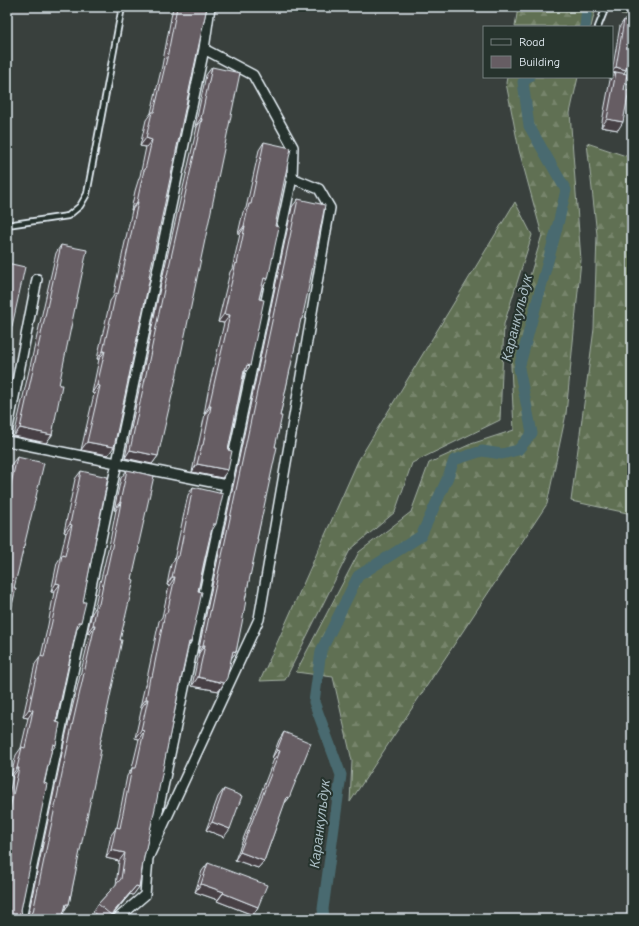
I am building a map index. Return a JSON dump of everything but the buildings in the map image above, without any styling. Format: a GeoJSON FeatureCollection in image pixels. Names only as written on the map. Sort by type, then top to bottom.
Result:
{"type":"FeatureCollection","features":[{"type":"Feature","properties":{"kind":"street"},"geometry":{"type":"LineString","coordinates":[[21,919],[204,49],[210,7]]}},
{"type":"Feature","properties":{"kind":"street"},"geometry":{"type":"LineString","coordinates":[[117,919],[145,894],[148,858],[292,178],[293,147],[253,75],[204,49]]}},
{"type":"Feature","properties":{"kind":"street"},"geometry":{"type":"LineString","coordinates":[[148,858],[259,619],[330,208],[319,189],[292,178]]}},
{"type":"Feature","properties":{"kind":"street"},"geometry":{"type":"LineString","coordinates":[[7,433],[37,280]]}},
{"type":"Feature","properties":{"kind":"street"},"geometry":{"type":"LineString","coordinates":[[7,442],[226,485]]}},
{"type":"Feature","properties":{"kind":"lane"},"geometry":{"type":"LineString","coordinates":[[7,225],[68,216],[80,206],[87,194],[122,7]]}},
{"type":"Feature","properties":{"kind":"lane"},"geometry":{"type":"LineString","coordinates":[[598,26],[606,7]]}},
{"type":"Feature","properties":{"kind":"lane"},"geometry":{"type":"LineString","coordinates":[[613,76],[632,82]]}},
{"type":"Feature","properties":{"kind":"green space"},"geometry":{"type":"Polygon","coordinates":[[[518,7],[596,7],[591,26],[515,26],[518,7]]]}},
{"type":"Feature","properties":{"kind":"green space"},"geometry":{"type":"Polygon","coordinates":[[[624,7],[632,7],[632,16],[621,15],[624,7]]]}},
{"type":"Feature","properties":{"kind":"green space"},"geometry":{"type":"Polygon","coordinates":[[[507,78],[578,78],[570,113],[581,260],[566,414],[547,504],[350,802],[352,761],[333,677],[296,672],[359,552],[411,512],[429,463],[471,444],[514,430],[510,344],[542,235],[519,150],[506,83],[507,78]]]}},
{"type":"Feature","properties":{"kind":"green space"},"geometry":{"type":"Polygon","coordinates":[[[587,143],[632,158],[632,514],[571,501],[594,329],[597,235],[587,143]]]}},
{"type":"Feature","properties":{"kind":"green space"},"geometry":{"type":"Polygon","coordinates":[[[515,202],[532,235],[504,324],[500,420],[412,463],[395,512],[350,550],[285,680],[260,681],[358,461],[515,202]]]}},
{"type":"Feature","properties":{"kind":"waterway","name":"Каранкульдук"},"geometry":{"type":"LineString","coordinates":[[585,26],[587,7]]}},
{"type":"Feature","properties":{"kind":"waterway","name":"Каранкульдук"},"geometry":{"type":"LineString","coordinates":[[324,919],[323,909],[341,775],[314,702],[321,651],[358,576],[421,536],[448,477],[454,460],[482,451],[502,454],[518,450],[532,433],[519,368],[566,190],[529,126],[523,82],[528,78]]}}]}
